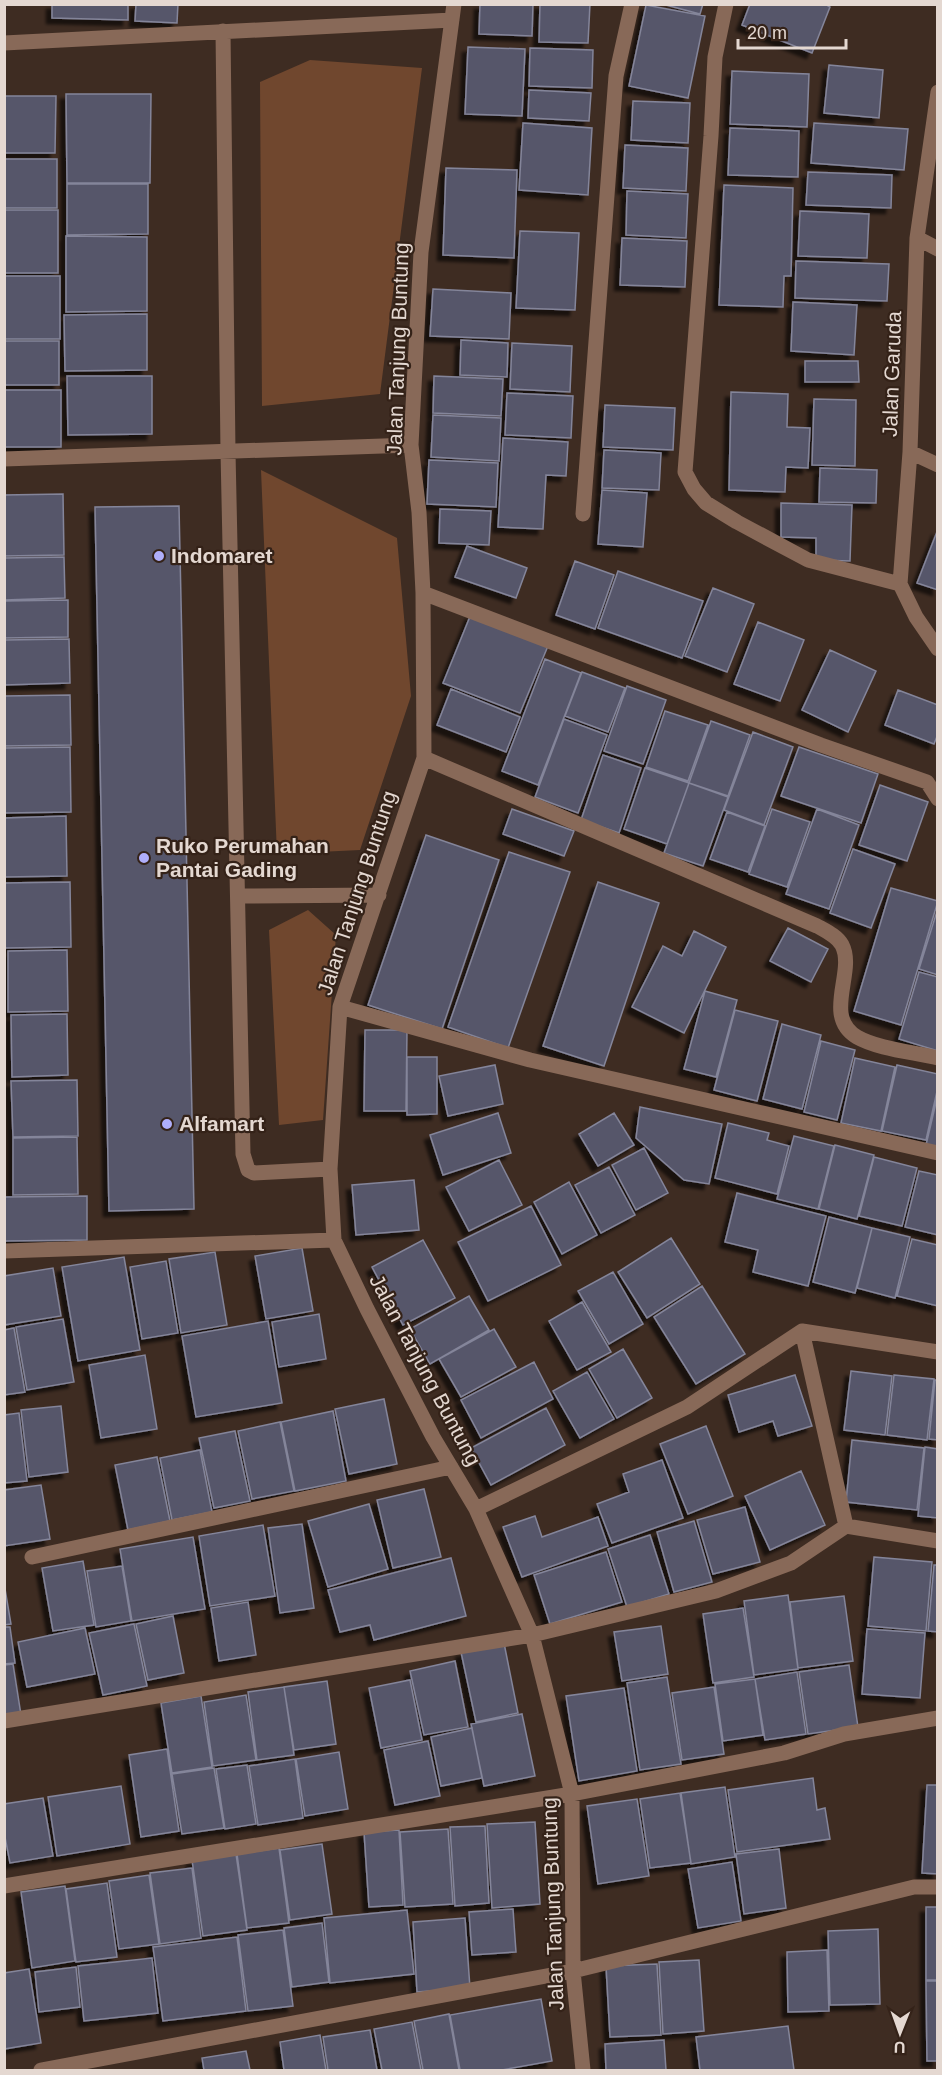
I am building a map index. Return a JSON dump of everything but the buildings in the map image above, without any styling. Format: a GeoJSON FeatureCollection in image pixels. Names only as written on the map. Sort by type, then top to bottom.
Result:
{"type":"FeatureCollection","features":[{"type":"Feature","properties":{"kind":"street","name":"Jalan Tanjung Buntung"},"geometry":{"type":"LineString","coordinates":[[454,4],[421,252],[411,445],[419,512],[423,593],[424,758],[380,895],[359,948],[340,1007],[330,1169],[334,1240],[433,1437],[476,1509],[532,1635],[572,1794],[573,1971],[582,2070]]}},
{"type":"Feature","properties":{"kind":"street"},"geometry":{"type":"LineString","coordinates":[[583,514],[616,76],[632,4]]}},
{"type":"Feature","properties":{"kind":"street"},"geometry":{"type":"LineString","coordinates":[[726,4],[715,57],[685,472],[694,489],[706,503],[736,522],[808,560],[900,584],[916,617],[938,649]]}},
{"type":"Feature","properties":{"kind":"street"},"geometry":{"type":"LineString","coordinates":[[4,43],[453,20]]}},
{"type":"Feature","properties":{"kind":"street"},"geometry":{"type":"LineString","coordinates":[[223,31],[228,452],[243,1154],[248,1170],[254,1173],[330,1169]]}},
{"type":"Feature","properties":{"kind":"street","name":"Jalan Garuda"},"geometry":{"type":"LineString","coordinates":[[900,584],[910,452],[917,238],[938,92]]}},
{"type":"Feature","properties":{"kind":"street"},"geometry":{"type":"LineString","coordinates":[[917,238],[938,249]]}},
{"type":"Feature","properties":{"kind":"street"},"geometry":{"type":"LineString","coordinates":[[4,459],[411,445]]}},
{"type":"Feature","properties":{"kind":"street"},"geometry":{"type":"LineString","coordinates":[[910,452],[938,465]]}},
{"type":"Feature","properties":{"kind":"street"},"geometry":{"type":"LineString","coordinates":[[423,593],[821,745],[927,782],[938,799]]}},
{"type":"Feature","properties":{"kind":"street"},"geometry":{"type":"LineString","coordinates":[[424,758],[817,926],[834,936],[843,946],[845,964],[840,1004],[845,1026],[855,1036],[868,1042],[938,1058]]}},
{"type":"Feature","properties":{"kind":"street"},"geometry":{"type":"LineString","coordinates":[[239,896],[380,895]]}},
{"type":"Feature","properties":{"kind":"street"},"geometry":{"type":"LineString","coordinates":[[340,1007],[530,1060],[938,1153]]}},
{"type":"Feature","properties":{"kind":"street"},"geometry":{"type":"LineString","coordinates":[[4,1251],[334,1240]]}},
{"type":"Feature","properties":{"kind":"street"},"geometry":{"type":"LineString","coordinates":[[802,1331],[846,1526]]}},
{"type":"Feature","properties":{"kind":"street"},"geometry":{"type":"LineString","coordinates":[[476,1509],[687,1407],[802,1331],[938,1352]]}},
{"type":"Feature","properties":{"kind":"street"},"geometry":{"type":"LineString","coordinates":[[32,1557],[451,1467]]}},
{"type":"Feature","properties":{"kind":"street"},"geometry":{"type":"LineString","coordinates":[[4,1721],[532,1635],[716,1591],[790,1563],[846,1526],[938,1541]]}},
{"type":"Feature","properties":{"kind":"street"},"geometry":{"type":"LineString","coordinates":[[4,1886],[572,1794],[784,1752],[844,1734],[938,1718]]}},
{"type":"Feature","properties":{"kind":"street"},"geometry":{"type":"LineString","coordinates":[[41,2070],[573,1971],[914,1887],[938,1887]]}},
{"type":"Feature","properties":{"kind":"shaded area"},"geometry":{"type":"Polygon","coordinates":[[[310,60],[422,68],[380,394],[262,406],[260,82],[310,60]]]}},
{"type":"Feature","properties":{"kind":"shaded area"},"geometry":{"type":"Polygon","coordinates":[[[261,470],[397,538],[411,696],[360,850],[277,854],[261,470]]]}},
{"type":"Feature","properties":{"kind":"shaded area"},"geometry":{"type":"Polygon","coordinates":[[[308,910],[336,935],[323,1120],[279,1125],[269,930],[308,910]]]}},
{"type":"Feature","properties":{"kind":"place","name":"Indomaret"},"geometry":{"type":"Point","coordinates":[159,556]}},
{"type":"Feature","properties":{"kind":"place","name":"Ruko Perumahan Pantai Gading"},"geometry":{"type":"Point","coordinates":[144,858]}},
{"type":"Feature","properties":{"kind":"place","name":"Alfamart"},"geometry":{"type":"Point","coordinates":[167,1124]}}]}
